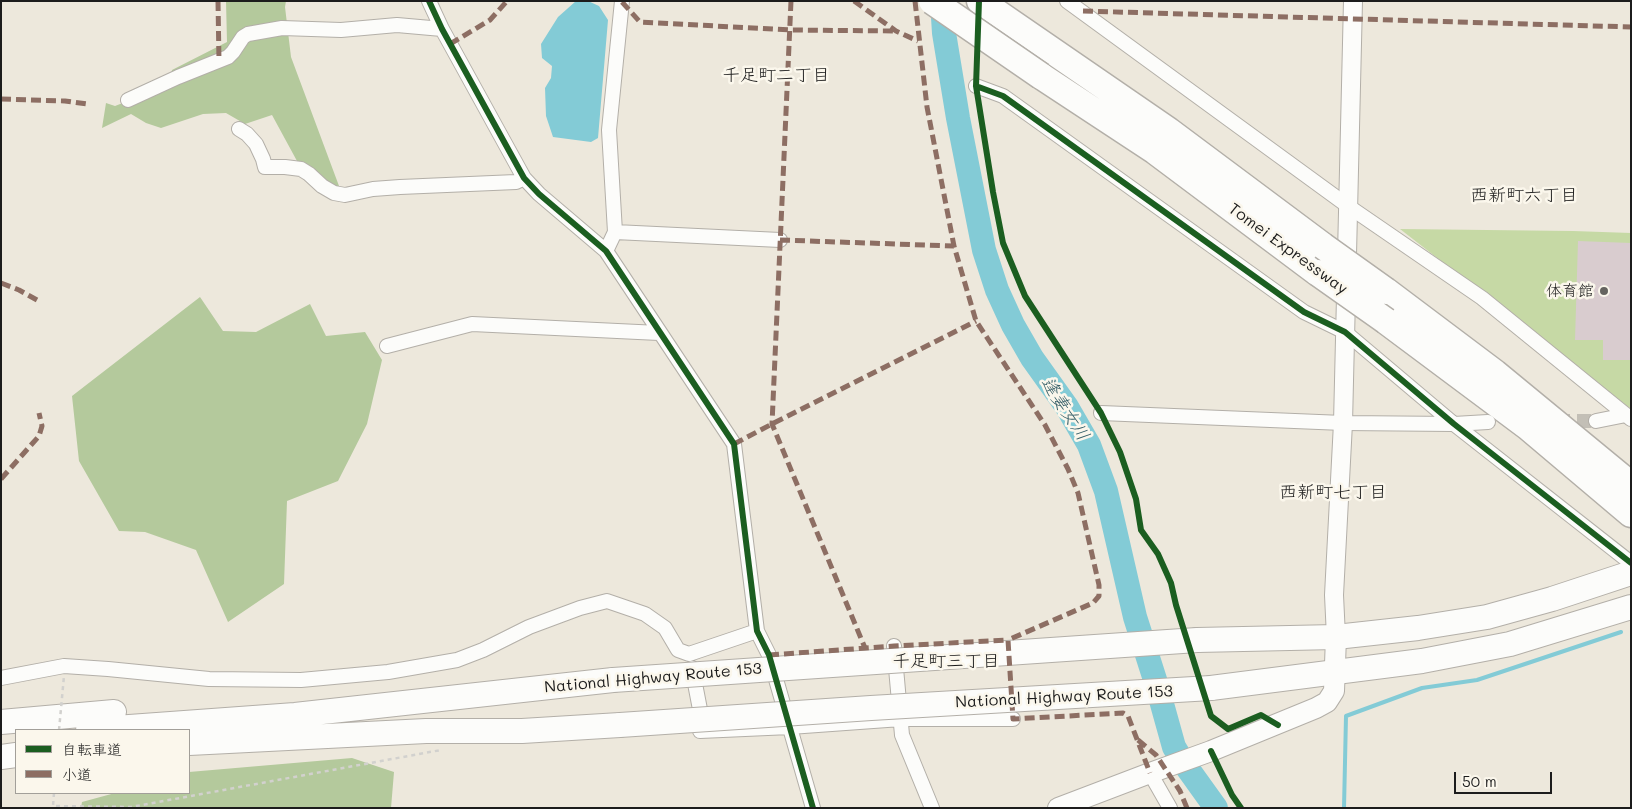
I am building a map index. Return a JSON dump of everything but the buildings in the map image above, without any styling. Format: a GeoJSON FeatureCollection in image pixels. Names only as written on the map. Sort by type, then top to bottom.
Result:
{"type":"FeatureCollection","features":[{"type":"Feature","properties":{"kind":"highway","name":"Tomei Expressway"},"geometry":{"type":"LineString","coordinates":[[932,1],[1155,151],[1528,427],[1631,514]]}},
{"type":"Feature","properties":{"kind":"highway","name":"Tomei Expressway"},"geometry":{"type":"LineString","coordinates":[[980,1],[1169,131],[1386,291],[1495,372],[1631,484]]}},
{"type":"Feature","properties":{"kind":"highway","name":"National Highway Route 153"},"geometry":{"type":"LineString","coordinates":[[104,729],[295,715],[370,705],[613,680],[1190,638],[1336,637],[1418,628],[1486,616],[1552,599],[1631,573]]}},
{"type":"Feature","properties":{"kind":"highway","name":"National Highway Route 153"},"geometry":{"type":"LineString","coordinates":[[190,743],[426,731],[522,731],[1205,688],[1422,661],[1510,644],[1631,607]]}},
{"type":"Feature","properties":{"kind":"highway"},"geometry":{"type":"LineString","coordinates":[[1,722],[348,696],[370,705]]}},
{"type":"Feature","properties":{"kind":"highway"},"geometry":{"type":"LineString","coordinates":[[190,758],[358,745],[387,733]]}},
{"type":"Feature","properties":{"kind":"highway"},"geometry":{"type":"LineString","coordinates":[[1,738],[15,736]]}},
{"type":"Feature","properties":{"kind":"highway"},"geometry":{"type":"LineString","coordinates":[[1,756],[15,755]]}},
{"type":"Feature","properties":{"kind":"highway"},"geometry":{"type":"LineString","coordinates":[[1,773],[15,772]]}},
{"type":"Feature","properties":{"kind":"main road"},"geometry":{"type":"LineString","coordinates":[[1058,808],[1278,725],[1327,702],[1334,691],[1336,637]]}},
{"type":"Feature","properties":{"kind":"street"},"geometry":{"type":"LineString","coordinates":[[429,1],[442,29],[524,178],[539,194],[606,251],[734,444],[757,631],[769,655],[813,808]]}},
{"type":"Feature","properties":{"kind":"street"},"geometry":{"type":"LineString","coordinates":[[606,251],[615,232],[609,130],[622,1]]}},
{"type":"Feature","properties":{"kind":"street"},"geometry":{"type":"LineString","coordinates":[[1067,1],[1348,206],[1482,298],[1628,417]]}},
{"type":"Feature","properties":{"kind":"street"},"geometry":{"type":"LineString","coordinates":[[1336,637],[1334,595],[1343,423],[1353,1]]}},
{"type":"Feature","properties":{"kind":"street"},"geometry":{"type":"LineString","coordinates":[[128,100],[228,57],[243,37],[248,34],[282,28],[341,30],[397,25],[442,29]]}},
{"type":"Feature","properties":{"kind":"street"},"geometry":{"type":"LineString","coordinates":[[976,86],[1003,96],[1304,312],[1345,332],[1454,424],[1631,563]]}},
{"type":"Feature","properties":{"kind":"street"},"geometry":{"type":"LineString","coordinates":[[239,129],[247,134],[256,144],[265,168],[285,166],[301,169],[322,186],[334,193],[345,195],[382,188],[516,182],[524,178]]}},
{"type":"Feature","properties":{"kind":"street"},"geometry":{"type":"LineString","coordinates":[[615,232],[780,240]]}},
{"type":"Feature","properties":{"kind":"street"},"geometry":{"type":"LineString","coordinates":[[387,346],[472,324],[659,333]]}},
{"type":"Feature","properties":{"kind":"street"},"geometry":{"type":"LineString","coordinates":[[1101,413],[1343,423],[1454,424],[1488,422]]}},
{"type":"Feature","properties":{"kind":"street"},"geometry":{"type":"LineString","coordinates":[[1596,421],[1628,417]]}},
{"type":"Feature","properties":{"kind":"street"},"geometry":{"type":"LineString","coordinates":[[1,678],[64,666],[210,679],[301,680],[388,672],[457,660],[483,650],[529,627],[580,608],[608,601],[645,614],[665,628],[678,650],[689,654],[757,631]]}},
{"type":"Feature","properties":{"kind":"street"},"geometry":{"type":"LineString","coordinates":[[894,646],[902,735],[932,808]]}},
{"type":"Feature","properties":{"kind":"street"},"geometry":{"type":"LineString","coordinates":[[689,654],[704,731]]}},
{"type":"Feature","properties":{"kind":"street"},"geometry":{"type":"LineString","coordinates":[[497,740],[664,730],[704,731],[901,720],[1013,719]]}},
{"type":"Feature","properties":{"kind":"street"},"geometry":{"type":"LineString","coordinates":[[1152,772],[1170,808]]}},
{"type":"Feature","properties":{"kind":"path"},"geometry":{"type":"LineString","coordinates":[[978,48],[976,86],[1003,243],[1025,296],[1101,413],[1120,452],[1136,499],[1141,530],[1158,554],[1172,583],[1205,688],[1211,716],[1228,729]]}},
{"type":"Feature","properties":{"kind":"path"},"geometry":{"type":"LineString","coordinates":[[59,729],[64,676]]}},
{"type":"Feature","properties":{"kind":"path"},"geometry":{"type":"LineString","coordinates":[[54,794],[53,806],[131,807],[449,749]]}},
{"type":"Feature","properties":{"kind":"path"},"geometry":{"type":"LineString","coordinates":[[1211,751],[1232,795],[1241,808]]}},
{"type":"Feature","properties":{"kind":"green space"},"geometry":{"type":"Polygon","coordinates":[[[226,1],[286,1],[285,7],[291,57],[339,186],[337,190],[297,161],[272,115],[245,124],[226,113],[203,114],[161,128],[146,123],[131,114],[102,128],[106,103],[115,106],[169,85],[172,70],[227,42],[226,1]]]}},
{"type":"Feature","properties":{"kind":"green space"},"geometry":{"type":"Polygon","coordinates":[[[1400,229],[1631,233],[1631,409],[1400,229]]]}},
{"type":"Feature","properties":{"kind":"green space"},"geometry":{"type":"Polygon","coordinates":[[[200,297],[223,331],[256,332],[310,304],[326,336],[365,332],[382,360],[367,424],[338,481],[287,501],[284,584],[228,622],[196,550],[145,532],[119,531],[79,461],[72,396],[200,297]]]}},
{"type":"Feature","properties":{"kind":"green space"},"geometry":{"type":"Polygon","coordinates":[[[352,758],[394,772],[391,808],[81,808],[82,802],[111,794],[190,794],[190,772],[352,758]]]}},
{"type":"Feature","properties":{"kind":"water"},"geometry":{"type":"Polygon","coordinates":[[[576,1],[588,1],[599,6],[608,20],[598,138],[591,142],[553,137],[546,116],[545,88],[551,78],[552,66],[542,58],[541,44],[558,17],[576,1]]]}},
{"type":"Feature","properties":{"kind":"waterway","name":"逢妻女川"},"geometry":{"type":"LineString","coordinates":[[942,1],[944,33],[958,118],[984,250],[997,290],[1013,325],[1032,358],[1067,407],[1089,445],[1106,491],[1135,617],[1174,747],[1216,808]]}},
{"type":"Feature","properties":{"kind":"waterway"},"geometry":{"type":"LineString","coordinates":[[1344,808],[1346,716],[1422,688],[1477,680],[1621,632]]}},
{"type":"Feature","properties":{"kind":"tunnel"},"geometry":{"type":"LineString","coordinates":[[1556,421],[1596,421]]}},
{"type":"Feature","properties":{"kind":"marked path"},"geometry":{"type":"LineString","coordinates":[[218,1],[219,61]]}},
{"type":"Feature","properties":{"kind":"marked path"},"geometry":{"type":"LineString","coordinates":[[450,44],[490,20],[507,1]]}},
{"type":"Feature","properties":{"kind":"marked path"},"geometry":{"type":"LineString","coordinates":[[791,1],[772,424],[865,648]]}},
{"type":"Feature","properties":{"kind":"marked path"},"geometry":{"type":"LineString","coordinates":[[854,1],[896,31],[918,41]]}},
{"type":"Feature","properties":{"kind":"marked path"},"geometry":{"type":"LineString","coordinates":[[915,1],[927,107],[954,246],[976,321],[1045,425],[1068,469],[1078,493],[1099,585],[1099,596],[1093,603],[1008,640],[1013,719],[1123,713],[1128,716],[1150,773]]}},
{"type":"Feature","properties":{"kind":"marked path"},"geometry":{"type":"LineString","coordinates":[[622,2],[640,22],[791,30],[896,31]]}},
{"type":"Feature","properties":{"kind":"marked path"},"geometry":{"type":"LineString","coordinates":[[1083,11],[1631,27]]}},
{"type":"Feature","properties":{"kind":"marked path"},"geometry":{"type":"LineString","coordinates":[[1,99],[65,101],[87,104]]}},
{"type":"Feature","properties":{"kind":"marked path"},"geometry":{"type":"LineString","coordinates":[[780,240],[954,246]]}},
{"type":"Feature","properties":{"kind":"marked path"},"geometry":{"type":"LineString","coordinates":[[1,283],[37,300]]}},
{"type":"Feature","properties":{"kind":"marked path"},"geometry":{"type":"LineString","coordinates":[[734,444],[976,321]]}},
{"type":"Feature","properties":{"kind":"marked path"},"geometry":{"type":"LineString","coordinates":[[1,479],[39,436],[42,426],[39,413]]}},
{"type":"Feature","properties":{"kind":"marked path"},"geometry":{"type":"LineString","coordinates":[[769,655],[1008,640]]}},
{"type":"Feature","properties":{"kind":"marked path"},"geometry":{"type":"LineString","coordinates":[[1138,740],[1156,755],[1180,791],[1187,808]]}},
{"type":"Feature","properties":{"kind":"cycle path"},"geometry":{"type":"LineString","coordinates":[[429,1],[442,29],[524,178],[539,194],[606,251],[734,444],[757,631],[769,655],[813,808]]}},
{"type":"Feature","properties":{"kind":"cycle path"},"geometry":{"type":"LineString","coordinates":[[979,1],[976,86],[1003,243],[1025,296],[1101,413],[1120,452],[1136,499],[1141,530],[1158,554],[1171,583],[1176,605],[1211,716],[1228,729],[1261,715],[1278,725]]}},
{"type":"Feature","properties":{"kind":"cycle path"},"geometry":{"type":"LineString","coordinates":[[976,86],[1003,96],[1304,312],[1345,332],[1454,424],[1631,563]]}},
{"type":"Feature","properties":{"kind":"cycle path"},"geometry":{"type":"LineString","coordinates":[[1211,751],[1232,795],[1241,808]]}},
{"type":"Feature","properties":{"kind":"place","name":"体育館"},"geometry":{"type":"Point","coordinates":[1604,291]}},
{"type":"Feature","properties":{"kind":"district","name":"千足町二丁目"},"geometry":{"type":"Point","coordinates":[776,75]}},
{"type":"Feature","properties":{"kind":"district","name":"西新町六丁目"},"geometry":{"type":"Point","coordinates":[1524,195]}},
{"type":"Feature","properties":{"kind":"district","name":"西新町七丁目"},"geometry":{"type":"Point","coordinates":[1333,492]}},
{"type":"Feature","properties":{"kind":"district","name":"千足町三丁目"},"geometry":{"type":"Point","coordinates":[946,661]}}]}
